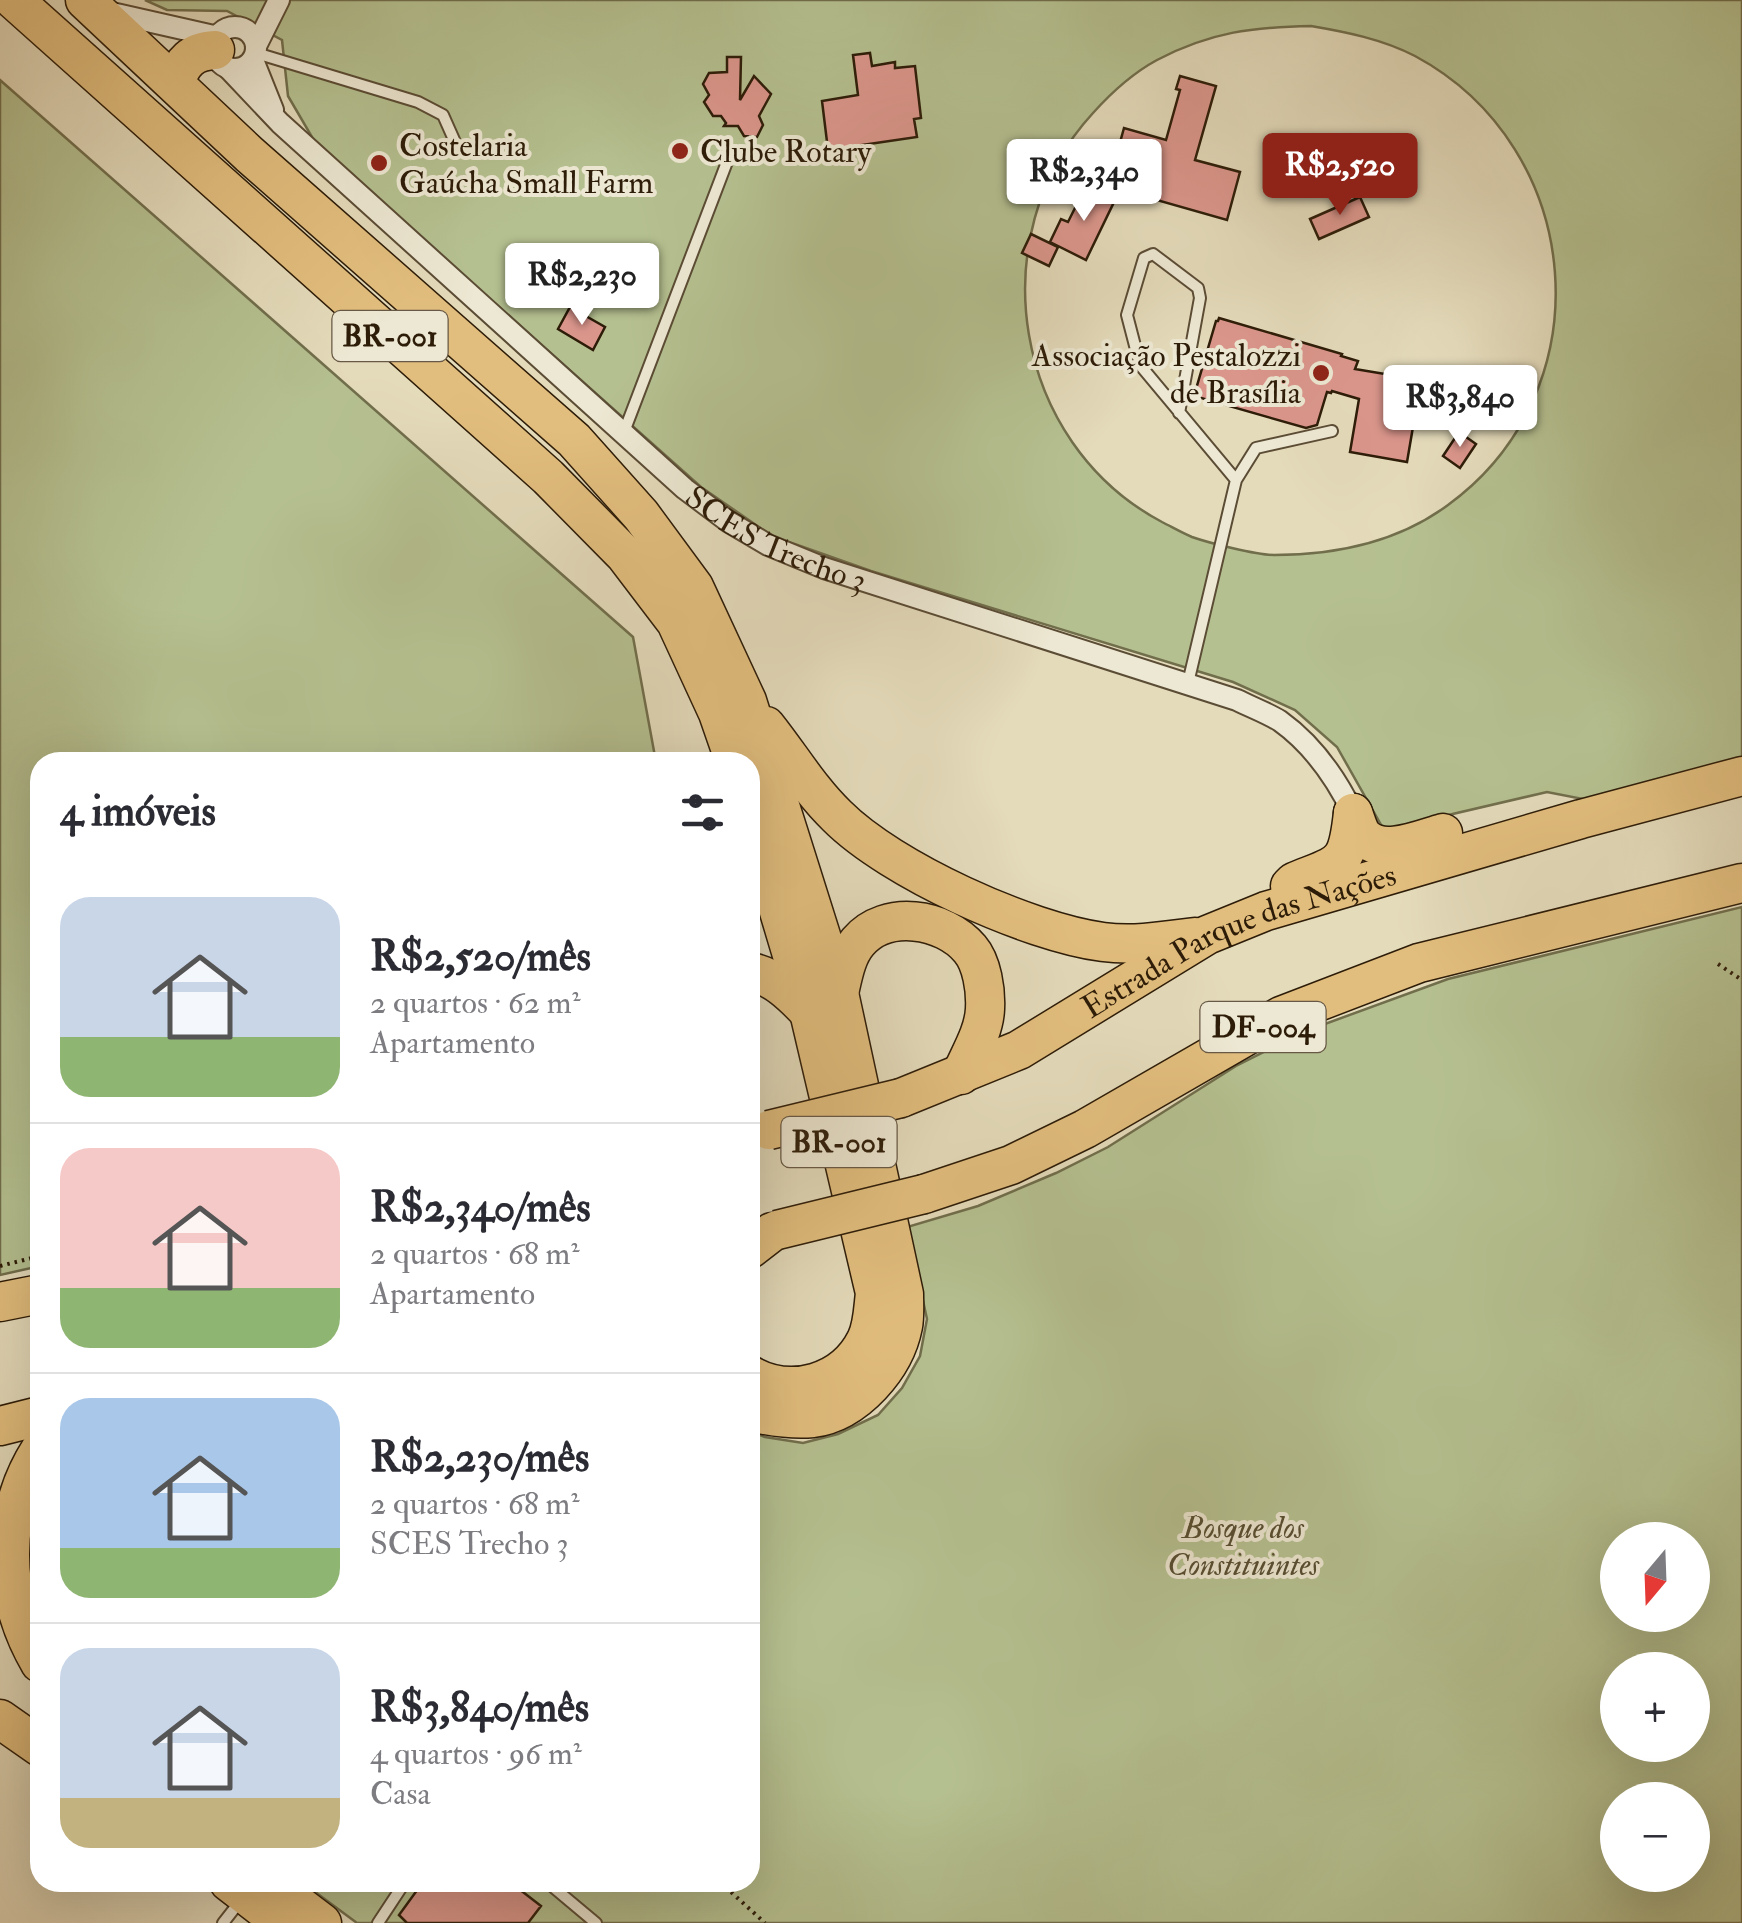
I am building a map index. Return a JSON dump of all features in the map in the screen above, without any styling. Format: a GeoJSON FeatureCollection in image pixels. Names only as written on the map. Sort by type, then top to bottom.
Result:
{"type":"FeatureCollection","features":[{"type":"Feature","properties":{"kind":"highway","name":"BR-001"},"geometry":{"type":"LineString","coordinates":[[14,0],[548,477],[625,555],[676,622],[732,707],[838,818],[874,846],[928,878],[1051,932],[1104,942],[1148,944],[1207,935]]}},
{"type":"Feature","properties":{"kind":"highway","name":"SCES Trecho 3"},"geometry":{"type":"LineString","coordinates":[[91,5],[265,168],[574,440],[642,515],[694,587],[732,707]]}},
{"type":"Feature","properties":{"kind":"highway"},"geometry":{"type":"LineString","coordinates":[[174,84],[187,59],[200,50],[224,46]]}},
{"type":"Feature","properties":{"kind":"highway","name":"BR-001"},"geometry":{"type":"LineString","coordinates":[[732,707],[734,752]]}},
{"type":"Feature","properties":{"kind":"highway","name":"BR-001"},"geometry":{"type":"LineString","coordinates":[[732,707],[746,752]]}},
{"type":"Feature","properties":{"kind":"highway"},"geometry":{"type":"LineString","coordinates":[[716,752],[732,707]]}},
{"type":"Feature","properties":{"kind":"highway","name":"Estrada Parque das Nações"},"geometry":{"type":"LineString","coordinates":[[760,1132],[900,1098],[1020,1050],[1207,935],[1266,911],[1580,818],[1742,776]]}},
{"type":"Feature","properties":{"kind":"highway","name":"BR-001"},"geometry":{"type":"LineString","coordinates":[[760,797],[824,1002],[904,1294],[903,1325],[893,1358],[873,1384],[848,1404],[818,1418],[783,1419],[760,1414]]}},
{"type":"Feature","properties":{"kind":"highway"},"geometry":{"type":"LineString","coordinates":[[1353,813],[1363,836],[1380,845],[1394,846],[1520,812],[1554,808],[1580,818]]}},
{"type":"Feature","properties":{"kind":"highway"},"geometry":{"type":"LineString","coordinates":[[1266,911],[1294,882],[1333,866],[1346,853],[1353,813]]}},
{"type":"Feature","properties":{"kind":"highway","name":"BR-001"},"geometry":{"type":"LineString","coordinates":[[760,839],[824,1002],[875,1293],[868,1339],[852,1361],[829,1378],[798,1388],[760,1380]]}},
{"type":"Feature","properties":{"kind":"highway","name":"DF-004"},"geometry":{"type":"LineString","coordinates":[[762,1237],[924,1194],[1012,1165],[1084,1129],[1281,1016],[1419,963],[1742,882]]}},
{"type":"Feature","properties":{"kind":"highway"},"geometry":{"type":"LineString","coordinates":[[760,974],[789,992],[824,1002],[859,940],[883,924],[909,920],[954,935],[972,951],[982,975],[985,1008],[980,1034],[961,1074]]}},
{"type":"Feature","properties":{"kind":"highway"},"geometry":{"type":"LineString","coordinates":[[0,1302],[30,1296]]}},
{"type":"Feature","properties":{"kind":"highway"},"geometry":{"type":"LineString","coordinates":[[0,1426],[30,1418]]}},
{"type":"Feature","properties":{"kind":"highway"},"geometry":{"type":"LineString","coordinates":[[30,1463],[17,1480],[7,1506],[1,1554],[12,1603],[30,1646]]}},
{"type":"Feature","properties":{"kind":"highway"},"geometry":{"type":"LineString","coordinates":[[0,1719],[30,1740]]}},
{"type":"Feature","properties":{"kind":"highway"},"geometry":{"type":"LineString","coordinates":[[244,1893],[282,1923]]}},
{"type":"Feature","properties":{"kind":"highway"},"geometry":{"type":"LineString","coordinates":[[244,1893],[322,1923]]}},
{"type":"Feature","properties":{"kind":"street"},"geometry":{"type":"LineString","coordinates":[[224,46],[277,2]]}},
{"type":"Feature","properties":{"kind":"street"},"geometry":{"type":"LineString","coordinates":[[91,5],[224,46],[242,68],[255,53],[277,2]]}},
{"type":"Feature","properties":{"kind":"street"},"geometry":{"type":"LineString","coordinates":[[224,46],[250,33],[255,53]]}},
{"type":"Feature","properties":{"kind":"street","name":"SCES Trecho 3"},"geometry":{"type":"LineString","coordinates":[[224,46],[253,97],[280,123],[686,489],[729,522],[768,545],[824,568],[1238,700],[1280,721],[1316,755],[1341,788],[1353,813]]}},
{"type":"Feature","properties":{"kind":"street","name":"SCES Trecho 3"},"geometry":{"type":"LineString","coordinates":[[255,53],[275,116]]}},
{"type":"Feature","properties":{"kind":"lane"},"geometry":{"type":"LineString","coordinates":[[255,53],[418,102],[443,115],[455,142]]}},
{"type":"Feature","properties":{"kind":"lane"},"geometry":{"type":"LineString","coordinates":[[623,432],[727,162]]}},
{"type":"Feature","properties":{"kind":"lane"},"geometry":{"type":"LineString","coordinates":[[1178,413],[1200,298],[1198,288],[1153,254],[1144,258],[1127,314],[1140,365],[1178,413],[1236,480]]}},
{"type":"Feature","properties":{"kind":"lane"},"geometry":{"type":"LineString","coordinates":[[1188,683],[1236,480],[1256,448],[1332,430]]}},
{"type":"Feature","properties":{"kind":"lane"},"geometry":{"type":"LineString","coordinates":[[378,1923],[398,1892]]}},
{"type":"Feature","properties":{"kind":"lane"},"geometry":{"type":"LineString","coordinates":[[559,1892],[596,1923]]}},
{"type":"Feature","properties":{"kind":"path"},"geometry":{"type":"LineString","coordinates":[[1718,964],[1742,980]]}},
{"type":"Feature","properties":{"kind":"path"},"geometry":{"type":"LineString","coordinates":[[0,1266],[30,1258]]}},
{"type":"Feature","properties":{"kind":"path"},"geometry":{"type":"LineString","coordinates":[[731,1892],[764,1923]]}},
{"type":"Feature","properties":{"kind":"green space"},"geometry":{"type":"Polygon","coordinates":[[[145,0],[1742,0],[1742,763],[1593,801],[1547,792],[1384,830],[1337,747],[1295,710],[1233,682],[871,571],[772,536],[701,487],[316,144],[288,96],[282,40],[227,11],[167,10],[145,0]],[[1311,26],[1214,37],[1157,60],[1123,84],[1093,113],[1057,163],[1035,218],[1025,276],[1029,334],[1045,391],[1072,442],[1112,487],[1162,522],[1200,539],[1266,554],[1320,552],[1366,544],[1408,528],[1448,505],[1499,456],[1534,399],[1552,337],[1555,272],[1542,208],[1515,149],[1472,97],[1415,56],[1377,41],[1311,26]]]}},
{"type":"Feature","properties":{"kind":"green space"},"geometry":{"type":"Polygon","coordinates":[[[0,80],[633,637],[654,752],[30,752],[30,1268],[0,1275],[0,80]]]}},
{"type":"Feature","properties":{"kind":"green space","name":"Bosque dos Constituintes"},"geometry":{"type":"Polygon","coordinates":[[[1742,907],[1742,1923],[357,1923],[315,1892],[760,1892],[760,1435],[803,1443],[838,1434],[878,1415],[902,1388],[920,1356],[927,1319],[907,1227],[978,1206],[1056,1173],[1108,1147],[1236,1066],[1303,1032],[1448,979],[1742,907]]]}},
{"type":"Feature","properties":{"kind":"green space"},"geometry":{"type":"Polygon","coordinates":[[[30,1514],[30,1575],[27,1565],[25,1527],[30,1514]]]}},
{"type":"Feature","properties":{"kind":"building"},"geometry":{"type":"Polygon","coordinates":[[[870,53],[872,66],[895,62],[895,68],[915,66],[921,118],[914,119],[917,137],[828,150],[822,101],[858,95],[853,55],[870,53]]]}},
{"type":"Feature","properties":{"kind":"building"},"geometry":{"type":"Polygon","coordinates":[[[727,57],[741,57],[740,100],[754,76],[771,94],[759,116],[763,125],[757,137],[744,136],[738,126],[724,126],[721,116],[713,116],[704,102],[709,95],[703,84],[709,73],[727,72],[727,57]]]}},
{"type":"Feature","properties":{"kind":"building"},"geometry":{"type":"Polygon","coordinates":[[[1180,76],[1216,86],[1195,160],[1240,172],[1227,220],[1146,197],[1154,169],[1116,157],[1124,128],[1166,140],[1180,76]]]}},
{"type":"Feature","properties":{"kind":"building"},"geometry":{"type":"Polygon","coordinates":[[[1086,186],[1115,200],[1086,260],[1050,242],[1061,219],[1068,222],[1086,186]]]}},
{"type":"Feature","properties":{"kind":"building"},"geometry":{"type":"Polygon","coordinates":[[[1360,197],[1369,217],[1319,239],[1310,219],[1360,197]]]}},
{"type":"Feature","properties":{"kind":"building"},"geometry":{"type":"Polygon","coordinates":[[[1031,234],[1058,247],[1049,266],[1022,253],[1031,234]]]}},
{"type":"Feature","properties":{"kind":"building"},"geometry":{"type":"Polygon","coordinates":[[[570,307],[605,327],[593,350],[558,329],[570,307]]]}},
{"type":"Feature","properties":{"kind":"building","name":"Associação Pestalozzi de Brasília"},"geometry":{"type":"Polygon","coordinates":[[[1219,318],[1342,354],[1358,361],[1355,369],[1421,380],[1407,462],[1350,452],[1359,399],[1327,392],[1317,425],[1306,428],[1194,396],[1219,318]]]}},
{"type":"Feature","properties":{"kind":"building"},"geometry":{"type":"Polygon","coordinates":[[[1459,432],[1476,444],[1460,468],[1443,456],[1459,432]]]}},
{"type":"Feature","properties":{"kind":"building"},"geometry":{"type":"Polygon","coordinates":[[[416,1892],[523,1892],[541,1906],[528,1923],[407,1923],[399,1915],[416,1892]]]}},
{"type":"Feature","properties":{"kind":"place","name":"Clube Rotary"},"geometry":{"type":"Point","coordinates":[680,151]}},
{"type":"Feature","properties":{"kind":"place","name":"Costelaria Gaúcha Small Farm"},"geometry":{"type":"Point","coordinates":[379,163]}},
{"type":"Feature","properties":{"kind":"place","name":"Associação Pestalozzi de Brasília"},"geometry":{"type":"Point","coordinates":[1321,373]}}]}
